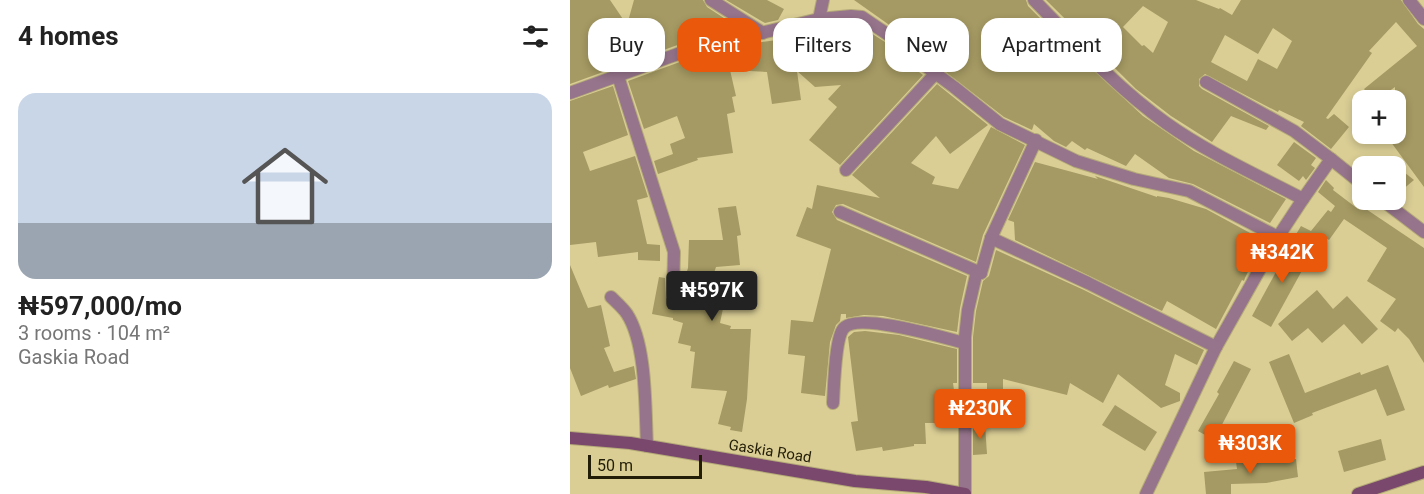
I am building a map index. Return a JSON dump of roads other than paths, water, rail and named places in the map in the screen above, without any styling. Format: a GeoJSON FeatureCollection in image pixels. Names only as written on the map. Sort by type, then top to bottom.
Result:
{"type":"FeatureCollection","features":[{"type":"Feature","properties":{"kind":"main road","name":"Gaskia Road"},"geometry":{"type":"LineString","coordinates":[[570,438],[647,446],[855,481],[965,494]]}},
{"type":"Feature","properties":{"kind":"main road"},"geometry":{"type":"LineString","coordinates":[[1358,494],[1424,472]]}},
{"type":"Feature","properties":{"kind":"street"},"geometry":{"type":"LineString","coordinates":[[711,0],[763,33]]}},
{"type":"Feature","properties":{"kind":"street"},"geometry":{"type":"LineString","coordinates":[[819,18],[823,0]]}},
{"type":"Feature","properties":{"kind":"street"},"geometry":{"type":"LineString","coordinates":[[1034,0],[1125,91],[1166,123],[1199,144],[1303,199]]}},
{"type":"Feature","properties":{"kind":"street"},"geometry":{"type":"LineString","coordinates":[[1409,0],[1424,19]]}},
{"type":"Feature","properties":{"kind":"street"},"geometry":{"type":"LineString","coordinates":[[840,18],[863,18]]}},
{"type":"Feature","properties":{"kind":"street"},"geometry":{"type":"LineString","coordinates":[[873,24],[1000,124],[1086,164],[1134,179],[1189,190],[1278,237]]}},
{"type":"Feature","properties":{"kind":"street"},"geometry":{"type":"LineString","coordinates":[[570,93],[686,51],[773,30]]}},
{"type":"Feature","properties":{"kind":"street"},"geometry":{"type":"LineString","coordinates":[[846,170],[936,73]]}},
{"type":"Feature","properties":{"kind":"street"},"geometry":{"type":"LineString","coordinates":[[618,76],[674,252],[673,294]]}},
{"type":"Feature","properties":{"kind":"street"},"geometry":{"type":"LineString","coordinates":[[1206,82],[1294,131],[1352,176]]}},
{"type":"Feature","properties":{"kind":"street"},"geometry":{"type":"LineString","coordinates":[[965,494],[965,343],[968,310],[976,275],[981,273],[991,238],[1036,140]]}},
{"type":"Feature","properties":{"kind":"street"},"geometry":{"type":"LineString","coordinates":[[1146,494],[1216,347],[1278,237],[1331,159]]}},
{"type":"Feature","properties":{"kind":"street"},"geometry":{"type":"LineString","coordinates":[[1395,210],[1424,232]]}},
{"type":"Feature","properties":{"kind":"street"},"geometry":{"type":"LineString","coordinates":[[840,212],[981,273]]}},
{"type":"Feature","properties":{"kind":"street"},"geometry":{"type":"LineString","coordinates":[[991,238],[1216,347]]}},
{"type":"Feature","properties":{"kind":"street"},"geometry":{"type":"LineString","coordinates":[[611,297],[627,314],[642,363],[647,446]]}},
{"type":"Feature","properties":{"kind":"street"},"geometry":{"type":"LineString","coordinates":[[833,403],[838,340],[843,328],[850,324],[873,322],[965,343]]}}]}
